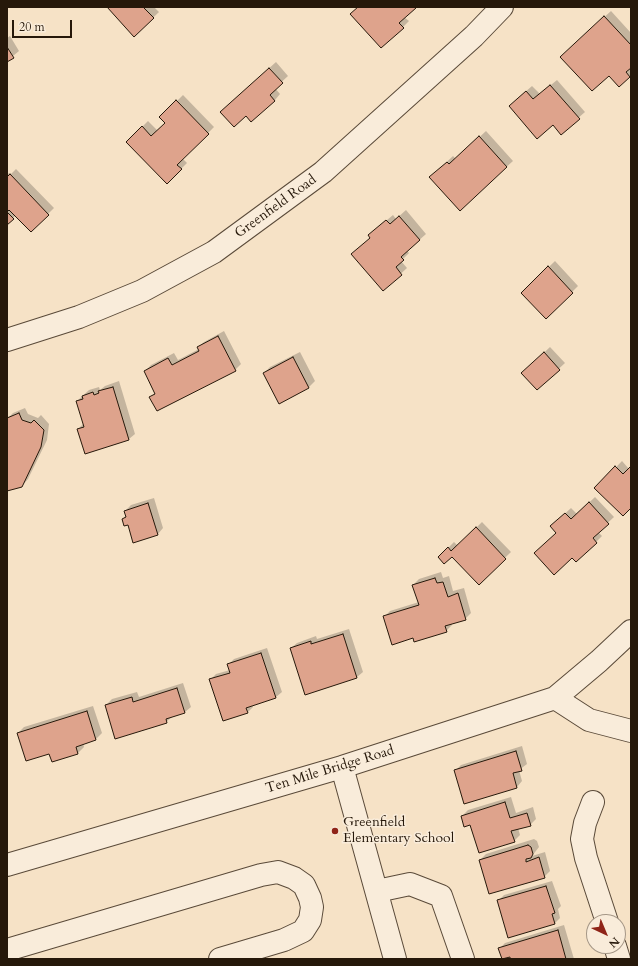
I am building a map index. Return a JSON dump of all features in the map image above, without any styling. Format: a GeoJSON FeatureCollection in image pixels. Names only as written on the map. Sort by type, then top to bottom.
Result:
{"type":"FeatureCollection","features":[{"type":"Feature","properties":{"kind":"street","name":"Greenfield Road"},"geometry":{"type":"LineString","coordinates":[[7,340],[93,312],[142,291],[214,252],[323,172],[474,36],[502,7]]}},
{"type":"Feature","properties":{"kind":"street","name":"Ten Mile Bridge Road"},"geometry":{"type":"LineString","coordinates":[[7,865],[342,767],[555,698],[599,661],[631,631]]}},
{"type":"Feature","properties":{"kind":"street"},"geometry":{"type":"LineString","coordinates":[[555,698],[589,720],[631,731]]}},
{"type":"Feature","properties":{"kind":"street"},"geometry":{"type":"LineString","coordinates":[[342,767],[396,959]]}},
{"type":"Feature","properties":{"kind":"street"},"geometry":{"type":"LineString","coordinates":[[593,802],[585,823],[582,839],[586,858],[604,914]]}},
{"type":"Feature","properties":{"kind":"street"},"geometry":{"type":"LineString","coordinates":[[7,950],[261,875],[278,872],[294,878],[304,885],[310,898],[310,920],[304,930],[284,940],[220,959]]}},
{"type":"Feature","properties":{"kind":"street"},"geometry":{"type":"LineString","coordinates":[[377,891],[410,884],[441,896],[462,959]]}},
{"type":"Feature","properties":{"kind":"building"},"geometry":{"type":"Polygon","coordinates":[[[107,7],[143,7],[154,18],[134,37],[107,7]]]}},
{"type":"Feature","properties":{"kind":"building"},"geometry":{"type":"Polygon","coordinates":[[[358,7],[416,8],[399,23],[404,28],[381,48],[350,14],[358,7]]]}},
{"type":"Feature","properties":{"kind":"building"},"geometry":{"type":"Polygon","coordinates":[[[604,16],[631,45],[631,68],[626,72],[630,77],[619,87],[609,76],[592,91],[560,57],[604,16]]]}},
{"type":"Feature","properties":{"kind":"building"},"geometry":{"type":"Polygon","coordinates":[[[7,47],[14,58],[7,62],[7,47]]]}},
{"type":"Feature","properties":{"kind":"building"},"geometry":{"type":"Polygon","coordinates":[[[269,68],[283,83],[270,95],[275,101],[251,122],[246,116],[234,127],[220,112],[269,68]]]}},
{"type":"Feature","properties":{"kind":"building"},"geometry":{"type":"Polygon","coordinates":[[[550,85],[580,119],[561,135],[553,125],[537,139],[509,106],[526,91],[533,99],[550,85]]]}},
{"type":"Feature","properties":{"kind":"building"},"geometry":{"type":"Polygon","coordinates":[[[176,100],[209,134],[177,165],[182,169],[167,184],[126,142],[142,126],[151,136],[165,123],[159,117],[176,100]]]}},
{"type":"Feature","properties":{"kind":"building"},"geometry":{"type":"Polygon","coordinates":[[[479,136],[507,167],[460,211],[429,177],[447,162],[449,164],[479,136]]]}},
{"type":"Feature","properties":{"kind":"building"},"geometry":{"type":"Polygon","coordinates":[[[10,174],[49,215],[31,232],[9,210],[7,212],[7,177],[10,174]]]}},
{"type":"Feature","properties":{"kind":"building"},"geometry":{"type":"Polygon","coordinates":[[[7,212],[14,219],[7,225],[7,212]]]}},
{"type":"Feature","properties":{"kind":"building"},"geometry":{"type":"Polygon","coordinates":[[[399,216],[420,240],[401,257],[404,260],[396,267],[402,275],[383,291],[351,254],[370,238],[368,235],[386,220],[390,224],[399,216]]]}},
{"type":"Feature","properties":{"kind":"building"},"geometry":{"type":"Polygon","coordinates":[[[548,266],[573,293],[546,319],[521,293],[548,266]]]}},
{"type":"Feature","properties":{"kind":"building"},"geometry":{"type":"Polygon","coordinates":[[[218,336],[236,371],[157,411],[149,397],[155,394],[144,371],[168,358],[172,365],[199,351],[197,347],[218,336]]]}},
{"type":"Feature","properties":{"kind":"building"},"geometry":{"type":"Polygon","coordinates":[[[544,352],[560,370],[537,390],[521,373],[544,352]]]}},
{"type":"Feature","properties":{"kind":"building"},"geometry":{"type":"Polygon","coordinates":[[[293,357],[309,388],[279,404],[263,373],[293,357]]]}},
{"type":"Feature","properties":{"kind":"building"},"geometry":{"type":"Polygon","coordinates":[[[113,387],[129,440],[85,454],[77,429],[84,427],[76,401],[83,399],[82,396],[93,392],[94,395],[99,393],[98,391],[113,387]]]}},
{"type":"Feature","properties":{"kind":"building"},"geometry":{"type":"Polygon","coordinates":[[[19,413],[22,420],[31,423],[34,420],[44,430],[41,447],[22,487],[7,491],[7,418],[19,413]]]}},
{"type":"Feature","properties":{"kind":"building"},"geometry":{"type":"Polygon","coordinates":[[[615,466],[623,474],[631,466],[631,508],[623,516],[594,488],[615,466]]]}},
{"type":"Feature","properties":{"kind":"building"},"geometry":{"type":"Polygon","coordinates":[[[589,502],[609,524],[593,538],[597,543],[576,562],[572,558],[554,575],[534,553],[556,533],[550,526],[565,513],[571,519],[589,502]]]}},
{"type":"Feature","properties":{"kind":"building"},"geometry":{"type":"Polygon","coordinates":[[[148,503],[158,535],[133,543],[128,525],[124,526],[122,519],[126,517],[124,511],[148,503]]]}},
{"type":"Feature","properties":{"kind":"building"},"geometry":{"type":"Polygon","coordinates":[[[476,527],[506,559],[479,585],[452,557],[444,564],[438,557],[448,547],[451,551],[476,527]]]}},
{"type":"Feature","properties":{"kind":"building"},"geometry":{"type":"Polygon","coordinates":[[[435,578],[437,583],[443,582],[448,597],[458,593],[466,620],[445,626],[447,632],[414,642],[413,638],[392,645],[383,616],[419,605],[412,585],[435,578]]]}},
{"type":"Feature","properties":{"kind":"building"},"geometry":{"type":"Polygon","coordinates":[[[343,634],[357,678],[305,695],[290,648],[311,641],[311,644],[343,634]]]}},
{"type":"Feature","properties":{"kind":"building"},"geometry":{"type":"Polygon","coordinates":[[[261,653],[276,698],[246,708],[248,713],[223,721],[209,679],[230,673],[227,664],[261,653]]]}},
{"type":"Feature","properties":{"kind":"building"},"geometry":{"type":"Polygon","coordinates":[[[177,688],[185,713],[166,719],[167,723],[115,739],[105,705],[132,697],[133,702],[177,688]]]}},
{"type":"Feature","properties":{"kind":"building"},"geometry":{"type":"Polygon","coordinates":[[[87,711],[96,740],[76,747],[78,754],[52,762],[49,754],[26,761],[17,733],[87,711]]]}},
{"type":"Feature","properties":{"kind":"building"},"geometry":{"type":"Polygon","coordinates":[[[516,751],[522,771],[513,773],[517,788],[464,804],[454,770],[516,751]]]}},
{"type":"Feature","properties":{"kind":"building"},"geometry":{"type":"Polygon","coordinates":[[[505,802],[510,818],[527,813],[531,826],[511,831],[515,842],[479,853],[470,825],[464,827],[461,816],[505,802]]]}},
{"type":"Feature","properties":{"kind":"building"},"geometry":{"type":"Polygon","coordinates":[[[528,845],[531,847],[533,854],[531,858],[526,859],[526,862],[539,857],[545,878],[489,894],[479,860],[528,845]]]}},
{"type":"Feature","properties":{"kind":"building"},"geometry":{"type":"Polygon","coordinates":[[[546,886],[555,913],[552,914],[555,924],[508,938],[497,900],[546,886]]]}},
{"type":"Feature","properties":{"kind":"building"},"geometry":{"type":"Polygon","coordinates":[[[558,930],[566,959],[510,959],[510,957],[502,959],[498,948],[558,930]]]}},
{"type":"Feature","properties":{"kind":"place","name":"Greenfield Elementary School"},"geometry":{"type":"Point","coordinates":[335,831]}}]}
